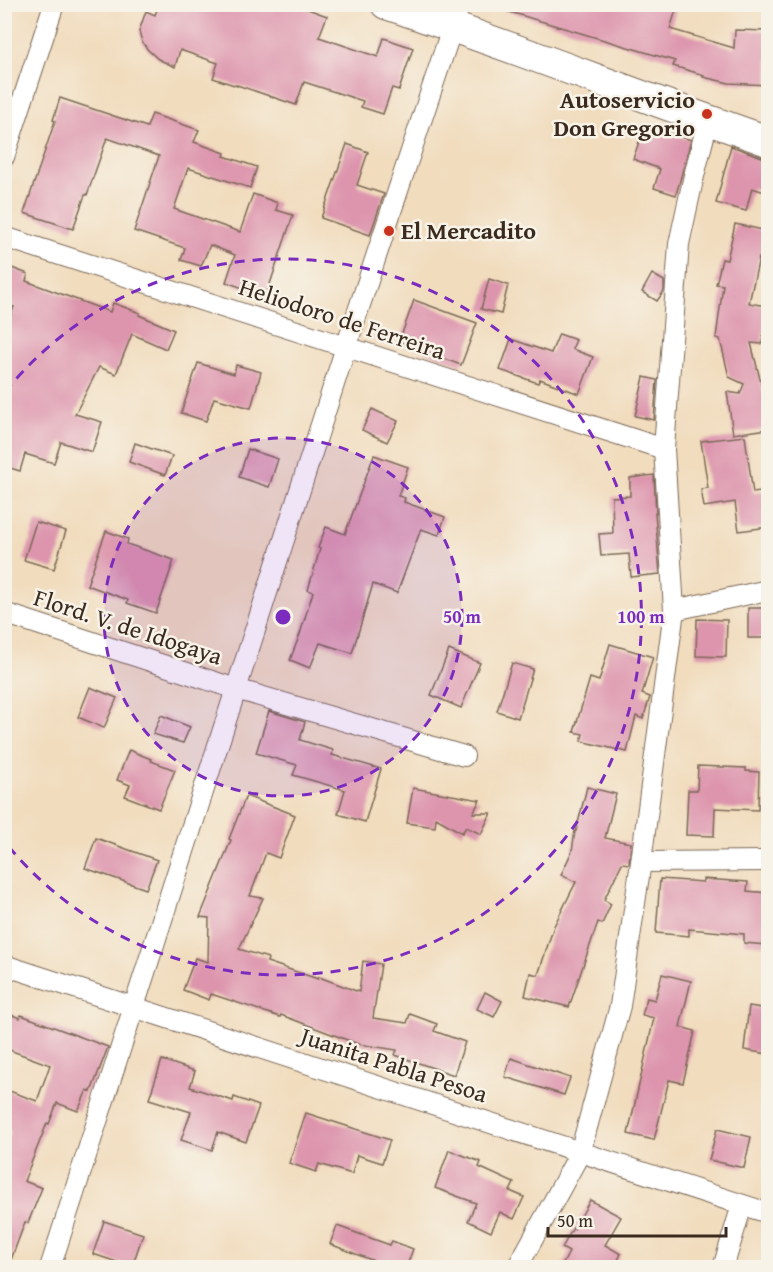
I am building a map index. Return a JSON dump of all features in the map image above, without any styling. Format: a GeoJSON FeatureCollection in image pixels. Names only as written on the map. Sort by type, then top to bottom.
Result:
{"type":"FeatureCollection","features":[{"type":"Feature","properties":{"kind":"main road"},"geometry":{"type":"LineString","coordinates":[[387,4],[456,15],[708,120],[768,141]]}},
{"type":"Feature","properties":{"kind":"street"},"geometry":{"type":"LineString","coordinates":[[4,157],[54,4]]}},
{"type":"Feature","properties":{"kind":"street"},"geometry":{"type":"LineString","coordinates":[[50,1268],[346,347],[456,15]]}},
{"type":"Feature","properties":{"kind":"street"},"geometry":{"type":"LineString","coordinates":[[517,1268],[580,1153],[620,1006],[674,610],[664,449],[679,244],[708,120]]}},
{"type":"Feature","properties":{"kind":"street","name":"Heliodoro de Ferreira"},"geometry":{"type":"LineString","coordinates":[[4,237],[664,449]]}},
{"type":"Feature","properties":{"kind":"street"},"geometry":{"type":"LineString","coordinates":[[674,610],[768,590]]}},
{"type":"Feature","properties":{"kind":"street","name":"Flord. V. de Idogaya"},"geometry":{"type":"LineString","coordinates":[[4,614],[236,689],[464,756]]}},
{"type":"Feature","properties":{"kind":"street"},"geometry":{"type":"LineString","coordinates":[[641,862],[768,861]]}},
{"type":"Feature","properties":{"kind":"street","name":"Juanita Pabla Pesoa"},"geometry":{"type":"LineString","coordinates":[[4,965],[768,1213]]}},
{"type":"Feature","properties":{"kind":"street"},"geometry":{"type":"LineString","coordinates":[[723,1268],[742,1205]]}},
{"type":"Feature","properties":{"kind":"building"},"geometry":{"type":"Polygon","coordinates":[[[159,4],[294,4],[327,16],[319,37],[378,57],[384,38],[413,48],[399,90],[392,88],[383,114],[361,107],[363,101],[304,82],[296,105],[213,78],[218,63],[180,50],[175,67],[158,59],[142,42],[139,31],[146,11],[155,15],[159,4]]]}},
{"type":"Feature","properties":{"kind":"building"},"geometry":{"type":"Polygon","coordinates":[[[504,4],[678,4],[670,29],[734,48],[735,30],[768,31],[768,85],[729,83],[703,77],[704,75],[673,66],[675,61],[503,10],[504,4]]]}},
{"type":"Feature","properties":{"kind":"building"},"geometry":{"type":"Polygon","coordinates":[[[60,98],[147,127],[152,114],[199,130],[194,142],[225,153],[224,156],[257,167],[250,188],[188,168],[174,209],[240,232],[253,194],[278,203],[276,210],[293,215],[266,296],[226,282],[235,255],[210,245],[201,266],[181,260],[185,248],[134,231],[159,156],[107,138],[73,229],[24,213],[55,121],[53,120],[60,98]]]}},
{"type":"Feature","properties":{"kind":"building"},"geometry":{"type":"Polygon","coordinates":[[[645,125],[691,140],[676,195],[654,188],[660,169],[633,159],[645,125]]]}},
{"type":"Feature","properties":{"kind":"building"},"geometry":{"type":"Polygon","coordinates":[[[347,144],[368,152],[357,185],[384,194],[370,235],[321,218],[347,144]]]}},
{"type":"Feature","properties":{"kind":"building"},"geometry":{"type":"Polygon","coordinates":[[[731,146],[768,158],[768,193],[752,188],[746,211],[716,203],[731,146]]]}},
{"type":"Feature","properties":{"kind":"building"},"geometry":{"type":"Polygon","coordinates":[[[735,224],[768,231],[763,259],[759,258],[749,303],[767,306],[762,344],[751,343],[764,395],[768,394],[768,429],[733,434],[727,392],[740,394],[744,384],[729,377],[720,339],[716,338],[723,285],[716,284],[722,259],[727,260],[735,224]]]}},
{"type":"Feature","properties":{"kind":"building"},"geometry":{"type":"Polygon","coordinates":[[[4,265],[28,274],[26,281],[110,312],[113,303],[174,330],[166,349],[132,334],[116,374],[99,367],[75,414],[102,422],[92,452],[61,442],[54,463],[25,454],[20,471],[4,466],[4,332],[14,307],[7,304],[11,294],[4,292],[4,265]]]}},
{"type":"Feature","properties":{"kind":"building"},"geometry":{"type":"Polygon","coordinates":[[[652,274],[664,281],[664,291],[657,301],[642,292],[652,274]]]}},
{"type":"Feature","properties":{"kind":"building"},"geometry":{"type":"Polygon","coordinates":[[[489,279],[508,285],[501,314],[481,309],[489,279]]]}},
{"type":"Feature","properties":{"kind":"building"},"geometry":{"type":"Polygon","coordinates":[[[414,300],[477,323],[461,365],[399,342],[414,300]]]}},
{"type":"Feature","properties":{"kind":"building"},"geometry":{"type":"Polygon","coordinates":[[[559,334],[576,340],[572,349],[593,357],[579,394],[540,379],[538,383],[500,370],[511,339],[551,353],[559,334]]]}},
{"type":"Feature","properties":{"kind":"building"},"geometry":{"type":"Polygon","coordinates":[[[198,363],[234,374],[236,365],[261,372],[251,408],[214,398],[206,421],[181,413],[198,363]]]}},
{"type":"Feature","properties":{"kind":"building"},"geometry":{"type":"Polygon","coordinates":[[[644,377],[657,380],[654,420],[635,416],[644,377]]]}},
{"type":"Feature","properties":{"kind":"building"},"geometry":{"type":"Polygon","coordinates":[[[372,409],[398,421],[387,442],[362,430],[372,409]]]}},
{"type":"Feature","properties":{"kind":"building"},"geometry":{"type":"Polygon","coordinates":[[[745,436],[753,493],[768,491],[768,527],[739,531],[735,502],[704,507],[701,489],[708,488],[701,441],[745,436]]]}},
{"type":"Feature","properties":{"kind":"building"},"geometry":{"type":"Polygon","coordinates":[[[135,443],[172,456],[165,475],[129,462],[135,443]]]}},
{"type":"Feature","properties":{"kind":"building"},"geometry":{"type":"Polygon","coordinates":[[[248,449],[278,459],[269,487],[239,477],[248,449]]]}},
{"type":"Feature","properties":{"kind":"building"},"geometry":{"type":"Polygon","coordinates":[[[374,455],[408,467],[398,496],[405,498],[404,502],[445,517],[439,535],[421,529],[397,593],[373,584],[352,653],[320,643],[310,668],[290,660],[313,592],[308,590],[320,549],[318,548],[326,527],[345,534],[374,455]]]}},
{"type":"Feature","properties":{"kind":"building"},"geometry":{"type":"Polygon","coordinates":[[[654,475],[660,574],[631,577],[629,554],[601,556],[599,534],[613,533],[612,497],[630,496],[630,478],[654,475]]]}},
{"type":"Feature","properties":{"kind":"building"},"geometry":{"type":"Polygon","coordinates":[[[36,522],[66,531],[54,569],[24,560],[36,522]]]}},
{"type":"Feature","properties":{"kind":"building"},"geometry":{"type":"Polygon","coordinates":[[[106,531],[128,539],[127,544],[174,560],[156,613],[87,585],[106,531]]]}},
{"type":"Feature","properties":{"kind":"building"},"geometry":{"type":"Polygon","coordinates":[[[748,608],[768,608],[768,638],[748,638],[748,608]]]}},
{"type":"Feature","properties":{"kind":"building"},"geometry":{"type":"Polygon","coordinates":[[[697,619],[727,620],[726,657],[696,656],[697,619]]]}},
{"type":"Feature","properties":{"kind":"building"},"geometry":{"type":"Polygon","coordinates":[[[610,644],[653,657],[642,694],[650,697],[643,719],[636,716],[627,752],[581,741],[583,734],[574,732],[590,678],[599,681],[610,644]]]}},
{"type":"Feature","properties":{"kind":"building"},"geometry":{"type":"Polygon","coordinates":[[[449,650],[480,663],[461,708],[431,695],[449,650]]]}},
{"type":"Feature","properties":{"kind":"building"},"geometry":{"type":"Polygon","coordinates":[[[512,663],[533,669],[518,718],[497,711],[512,663]]]}},
{"type":"Feature","properties":{"kind":"building"},"geometry":{"type":"Polygon","coordinates":[[[90,687],[117,698],[104,728],[78,717],[90,687]]]}},
{"type":"Feature","properties":{"kind":"building"},"geometry":{"type":"Polygon","coordinates":[[[269,711],[305,722],[300,740],[333,750],[332,755],[381,769],[365,822],[338,814],[345,790],[293,775],[297,765],[256,753],[269,711]]]}},
{"type":"Feature","properties":{"kind":"building"},"geometry":{"type":"Polygon","coordinates":[[[161,715],[190,727],[183,743],[153,734],[161,715]]]}},
{"type":"Feature","properties":{"kind":"building"},"geometry":{"type":"Polygon","coordinates":[[[129,750],[175,770],[159,809],[125,796],[130,785],[117,780],[129,750]]]}},
{"type":"Feature","properties":{"kind":"building"},"geometry":{"type":"Polygon","coordinates":[[[698,766],[746,768],[746,771],[759,772],[758,810],[715,808],[714,836],[686,835],[688,790],[697,790],[698,766]]]}},
{"type":"Feature","properties":{"kind":"building"},"geometry":{"type":"Polygon","coordinates":[[[587,787],[616,794],[605,838],[631,843],[629,864],[622,863],[604,900],[611,904],[602,924],[598,922],[569,1007],[525,996],[530,973],[538,975],[554,926],[576,882],[561,875],[572,851],[587,787]]]}},
{"type":"Feature","properties":{"kind":"building"},"geometry":{"type":"Polygon","coordinates":[[[413,788],[480,800],[473,813],[491,813],[481,834],[466,827],[462,833],[436,818],[435,827],[407,823],[413,788]]]}},
{"type":"Feature","properties":{"kind":"building"},"geometry":{"type":"Polygon","coordinates":[[[246,796],[295,815],[279,858],[266,853],[250,896],[263,898],[239,949],[268,958],[267,962],[318,979],[319,977],[359,992],[363,961],[381,964],[373,1018],[407,1023],[410,1014],[437,1024],[434,1031],[465,1042],[454,1075],[395,1055],[397,1050],[358,1044],[281,1015],[280,1017],[211,994],[209,1000],[183,990],[195,958],[208,962],[209,918],[200,917],[246,796]]]}},
{"type":"Feature","properties":{"kind":"building"},"geometry":{"type":"Polygon","coordinates":[[[96,838],[157,860],[146,889],[85,868],[96,838]]]}},
{"type":"Feature","properties":{"kind":"building"},"geometry":{"type":"Polygon","coordinates":[[[660,879],[748,882],[747,891],[768,893],[766,945],[744,943],[744,934],[689,929],[689,936],[656,933],[660,879]]]}},
{"type":"Feature","properties":{"kind":"building"},"geometry":{"type":"Polygon","coordinates":[[[662,974],[691,981],[680,1027],[695,1031],[683,1083],[669,1080],[654,1140],[628,1134],[654,1018],[642,1015],[647,998],[655,1000],[662,974]]]}},
{"type":"Feature","properties":{"kind":"building"},"geometry":{"type":"Polygon","coordinates":[[[485,992],[502,1001],[494,1017],[477,1009],[485,992]]]}},
{"type":"Feature","properties":{"kind":"building"},"geometry":{"type":"Polygon","coordinates":[[[749,1006],[768,1009],[768,1054],[744,1050],[749,1006]]]}},
{"type":"Feature","properties":{"kind":"building"},"geometry":{"type":"Polygon","coordinates":[[[4,1012],[20,1018],[21,1015],[108,1047],[91,1092],[87,1090],[78,1111],[57,1103],[49,1124],[47,1123],[24,1181],[42,1188],[28,1223],[25,1222],[8,1268],[4,1268],[4,1149],[11,1131],[4,1130],[4,1089],[37,1101],[50,1065],[4,1048],[4,1012]]]}},
{"type":"Feature","properties":{"kind":"building"},"geometry":{"type":"Polygon","coordinates":[[[511,1058],[570,1078],[564,1095],[505,1077],[511,1058]]]}},
{"type":"Feature","properties":{"kind":"building"},"geometry":{"type":"Polygon","coordinates":[[[162,1060],[195,1071],[190,1087],[233,1101],[234,1097],[259,1106],[246,1142],[218,1132],[212,1150],[181,1140],[191,1112],[149,1099],[162,1060]]]}},
{"type":"Feature","properties":{"kind":"building"},"geometry":{"type":"Polygon","coordinates":[[[306,1113],[390,1140],[382,1163],[357,1155],[352,1174],[319,1164],[316,1172],[289,1163],[306,1113]]]}},
{"type":"Feature","properties":{"kind":"building"},"geometry":{"type":"Polygon","coordinates":[[[717,1129],[751,1137],[744,1168],[709,1160],[717,1129]]]}},
{"type":"Feature","properties":{"kind":"building"},"geometry":{"type":"Polygon","coordinates":[[[449,1150],[481,1162],[479,1167],[514,1183],[510,1191],[524,1197],[514,1219],[500,1212],[491,1232],[468,1221],[476,1203],[435,1188],[449,1150]]]}},
{"type":"Feature","properties":{"kind":"building"},"geometry":{"type":"Polygon","coordinates":[[[590,1200],[621,1217],[605,1245],[621,1254],[614,1268],[561,1268],[569,1252],[562,1248],[590,1200]]]}},
{"type":"Feature","properties":{"kind":"building"},"geometry":{"type":"Polygon","coordinates":[[[104,1221],[143,1234],[132,1267],[93,1254],[104,1221]]]}},
{"type":"Feature","properties":{"kind":"building"},"geometry":{"type":"Polygon","coordinates":[[[337,1226],[390,1245],[392,1241],[413,1249],[406,1268],[392,1268],[330,1244],[337,1226]]]}},
{"type":"Feature","properties":{"kind":"place","name":"Autoservicio Don Gregorio"},"geometry":{"type":"Point","coordinates":[707,114]}},
{"type":"Feature","properties":{"kind":"place","name":"El Mercadito"},"geometry":{"type":"Point","coordinates":[389,231]}}]}
